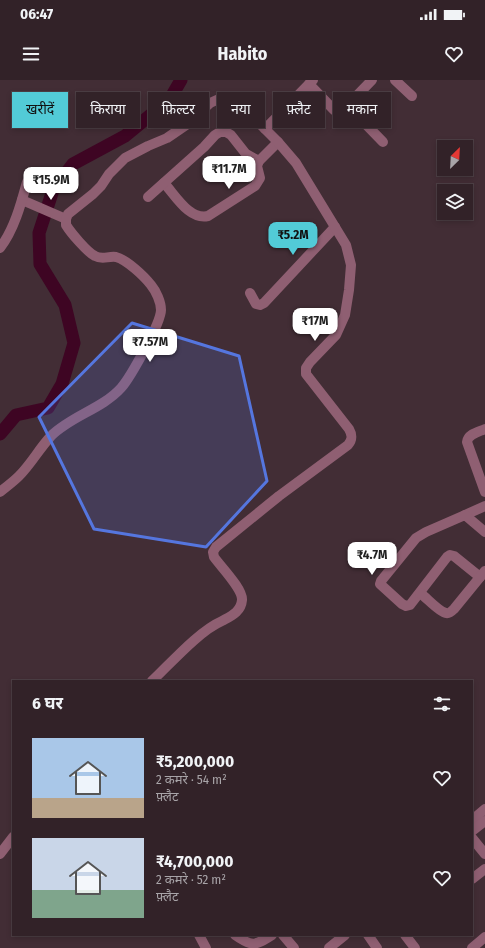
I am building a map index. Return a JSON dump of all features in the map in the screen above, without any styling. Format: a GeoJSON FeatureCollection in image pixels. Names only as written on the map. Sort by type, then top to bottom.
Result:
{"type":"FeatureCollection","features":[{"type":"Feature","properties":{"kind":"street"},"geometry":{"type":"LineString","coordinates":[[360,92],[372,80]]}},
{"type":"Feature","properties":{"kind":"street"},"geometry":{"type":"LineString","coordinates":[[395,80],[412,96]]}},
{"type":"Feature","properties":{"kind":"street"},"geometry":{"type":"LineString","coordinates":[[265,129],[311,82],[333,109]]}},
{"type":"Feature","properties":{"kind":"street"},"geometry":{"type":"LineString","coordinates":[[64,218],[93,194],[101,186],[109,174],[125,158],[167,138],[186,125],[210,103],[219,99],[230,100],[242,106],[278,142],[296,163],[346,246],[351,265],[345,315],[336,335],[306,368],[306,374],[350,430],[352,435],[351,441],[348,445],[279,496],[216,547],[213,552],[214,557],[241,591],[241,607],[236,613],[206,631],[153,680]]}},
{"type":"Feature","properties":{"kind":"street"},"geometry":{"type":"LineString","coordinates":[[370,128],[383,142]]}},
{"type":"Feature","properties":{"kind":"street"},"geometry":{"type":"LineString","coordinates":[[148,197],[220,132],[226,132],[231,135],[246,154],[259,161]]}},
{"type":"Feature","properties":{"kind":"street"},"geometry":{"type":"LineString","coordinates":[[164,183],[186,209],[194,215],[201,218],[208,216],[259,182],[260,178],[257,166],[259,161],[278,142]]}},
{"type":"Feature","properties":{"kind":"street"},"geometry":{"type":"LineString","coordinates":[[0,248],[5,242],[26,202],[27,182]]}},
{"type":"Feature","properties":{"kind":"street"},"geometry":{"type":"LineString","coordinates":[[26,202],[64,218]]}},
{"type":"Feature","properties":{"kind":"street"},"geometry":{"type":"LineString","coordinates":[[0,492],[19,476],[51,437],[65,425],[105,402],[121,388],[133,371],[158,321],[161,310],[159,299],[152,286],[140,273],[124,260],[115,257],[101,258],[94,256],[70,232],[64,218]]}},
{"type":"Feature","properties":{"kind":"street"},"geometry":{"type":"LineString","coordinates":[[250,293],[256,304],[260,305],[264,303],[335,227]]}},
{"type":"Feature","properties":{"kind":"street"},"geometry":{"type":"LineString","coordinates":[[485,429],[470,435],[467,438],[467,442],[485,492]]}},
{"type":"Feature","properties":{"kind":"street"},"geometry":{"type":"LineString","coordinates":[[420,593],[441,611],[450,613],[482,574],[454,556],[447,556],[420,593],[410,605],[406,606],[380,584],[416,538],[426,532],[485,506]]}},
{"type":"Feature","properties":{"kind":"street"},"geometry":{"type":"LineString","coordinates":[[465,515],[485,532]]}},
{"type":"Feature","properties":{"kind":"street"},"geometry":{"type":"LineString","coordinates":[[473,819],[485,809]]}},
{"type":"Feature","properties":{"kind":"street"},"geometry":{"type":"LineString","coordinates":[[473,830],[485,821]]}},
{"type":"Feature","properties":{"kind":"street"},"geometry":{"type":"LineString","coordinates":[[0,854],[12,838]]}},
{"type":"Feature","properties":{"kind":"street"},"geometry":{"type":"LineString","coordinates":[[473,839],[485,854]]}},
{"type":"Feature","properties":{"kind":"street"},"geometry":{"type":"LineString","coordinates":[[473,878],[485,869]]}},
{"type":"Feature","properties":{"kind":"street"},"geometry":{"type":"LineString","coordinates":[[200,936],[206,948]]}},
{"type":"Feature","properties":{"kind":"street"},"geometry":{"type":"LineString","coordinates":[[236,936],[247,943],[255,944],[270,936]]}},
{"type":"Feature","properties":{"kind":"street"},"geometry":{"type":"LineString","coordinates":[[284,936],[294,948]]}},
{"type":"Feature","properties":{"kind":"street"},"geometry":{"type":"LineString","coordinates":[[329,948],[344,936]]}},
{"type":"Feature","properties":{"kind":"street"},"geometry":{"type":"LineString","coordinates":[[369,936],[377,948]]}},
{"type":"Feature","properties":{"kind":"street"},"geometry":{"type":"LineString","coordinates":[[405,936],[415,948]]}},
{"type":"Feature","properties":{"kind":"street"},"geometry":{"type":"LineString","coordinates":[[472,948],[485,937]]}},
{"type":"Feature","properties":{"kind":"highlighted area"},"geometry":{"type":"Polygon","coordinates":[[[132,323],[239,356],[267,481],[206,547],[94,529],[39,417],[132,323]]]}},
{"type":"Feature","properties":{"kind":"waterway"},"geometry":{"type":"LineString","coordinates":[[0,434],[16,415],[48,408],[62,384],[74,343],[65,305],[40,264],[39,233],[53,190],[73,164],[125,136],[170,99],[181,80]]}}]}
